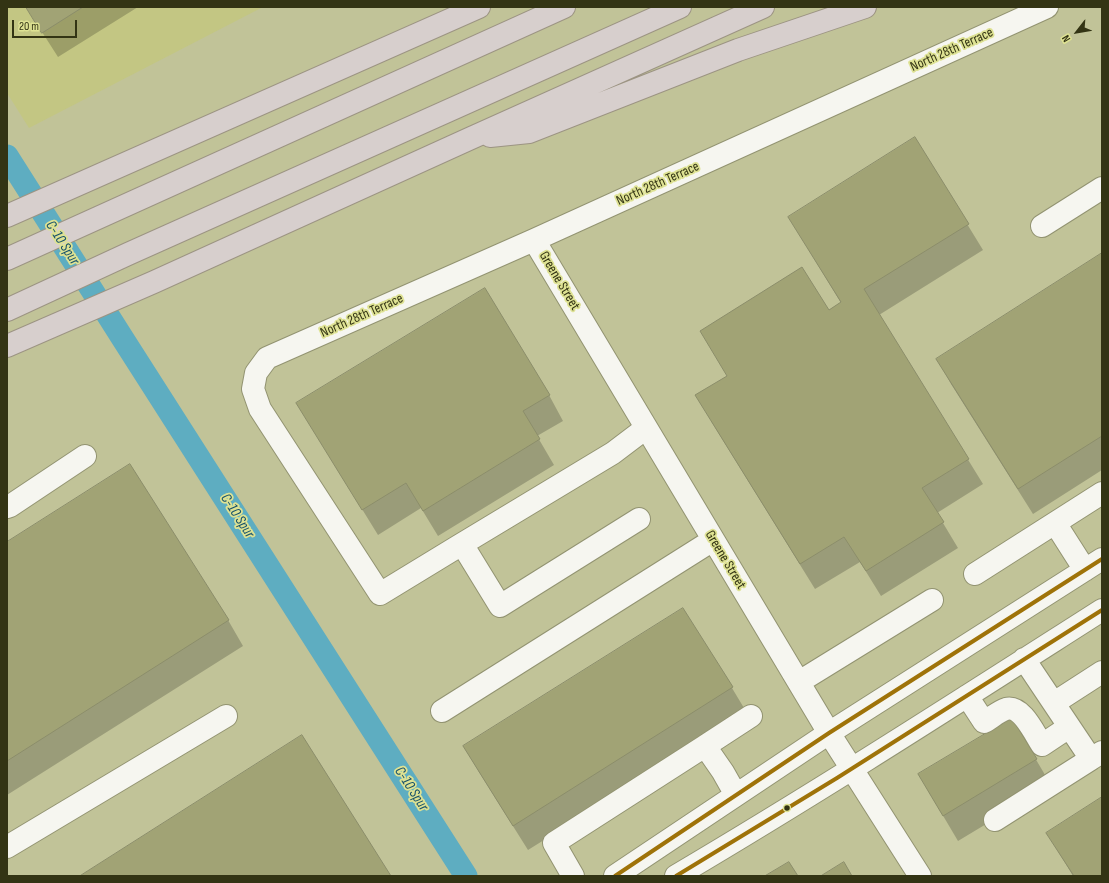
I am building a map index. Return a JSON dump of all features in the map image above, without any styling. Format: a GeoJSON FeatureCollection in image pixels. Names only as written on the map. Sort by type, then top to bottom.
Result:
{"type":"FeatureCollection","features":[{"type":"Feature","properties":{"kind":"highway"},"geometry":{"type":"LineString","coordinates":[[7,216],[479,7]]}},
{"type":"Feature","properties":{"kind":"highway"},"geometry":{"type":"LineString","coordinates":[[8,259],[564,7]]}},
{"type":"Feature","properties":{"kind":"highway"},"geometry":{"type":"LineString","coordinates":[[7,310],[128,254],[680,7]]}},
{"type":"Feature","properties":{"kind":"highway"},"geometry":{"type":"LineString","coordinates":[[7,346],[154,282],[763,7]]}},
{"type":"Feature","properties":{"kind":"highway"},"geometry":{"type":"LineString","coordinates":[[469,139],[529,132],[738,50],[865,7]]}},
{"type":"Feature","properties":{"kind":"street","name":"North 28th Terrace"},"geometry":{"type":"LineString","coordinates":[[462,544],[380,594],[260,409],[253,389],[256,373],[267,358],[534,240],[1047,7]]}},
{"type":"Feature","properties":{"kind":"street"},"geometry":{"type":"LineString","coordinates":[[1042,226],[1102,188]]}},
{"type":"Feature","properties":{"kind":"street","name":"Greene Street"},"geometry":{"type":"LineString","coordinates":[[534,240],[799,682],[828,733],[920,876]]}},
{"type":"Feature","properties":{"kind":"street"},"geometry":{"type":"LineString","coordinates":[[639,519],[500,606],[462,544],[613,453],[646,428]]}},
{"type":"Feature","properties":{"kind":"street"},"geometry":{"type":"LineString","coordinates":[[7,507],[85,456]]}},
{"type":"Feature","properties":{"kind":"street"},"geometry":{"type":"LineString","coordinates":[[976,574],[1102,493]]}},
{"type":"Feature","properties":{"kind":"street"},"geometry":{"type":"LineString","coordinates":[[615,876],[828,733],[1093,565],[1055,523]]}},
{"type":"Feature","properties":{"kind":"street"},"geometry":{"type":"LineString","coordinates":[[442,711],[713,540]]}},
{"type":"Feature","properties":{"kind":"street"},"geometry":{"type":"LineString","coordinates":[[799,682],[932,600]]}},
{"type":"Feature","properties":{"kind":"street"},"geometry":{"type":"LineString","coordinates":[[676,876],[738,840],[1102,610]]}},
{"type":"Feature","properties":{"kind":"street"},"geometry":{"type":"LineString","coordinates":[[995,820],[1096,756],[1069,727],[1024,659]]}},
{"type":"Feature","properties":{"kind":"street"},"geometry":{"type":"LineString","coordinates":[[1054,703],[1102,672]]}},
{"type":"Feature","properties":{"kind":"street"},"geometry":{"type":"LineString","coordinates":[[967,696],[984,722],[1005,709],[1013,709],[1020,712],[1042,745],[1069,727]]}},
{"type":"Feature","properties":{"kind":"street"},"geometry":{"type":"LineString","coordinates":[[7,847],[226,716]]}},
{"type":"Feature","properties":{"kind":"street"},"geometry":{"type":"LineString","coordinates":[[573,876],[554,843],[751,716]]}},
{"type":"Feature","properties":{"kind":"street"},"geometry":{"type":"LineString","coordinates":[[705,746],[736,794]]}},
{"type":"Feature","properties":{"kind":"shaded area"},"geometry":{"type":"Polygon","coordinates":[[[7,7],[263,7],[29,128],[7,93],[7,7]]]}},
{"type":"Feature","properties":{"kind":"building"},"geometry":{"type":"Polygon","coordinates":[[[26,7],[83,7],[42,33],[26,7]]]}},
{"type":"Feature","properties":{"kind":"building"},"geometry":{"type":"Polygon","coordinates":[[[915,137],[969,224],[864,289],[969,459],[922,488],[944,522],[866,571],[844,537],[800,564],[695,395],[727,376],[700,331],[802,267],[829,310],[841,302],[788,217],[915,137]]]}},
{"type":"Feature","properties":{"kind":"building"},"geometry":{"type":"Polygon","coordinates":[[[1102,253],[1102,436],[1018,489],[936,359],[1102,253]]]}},
{"type":"Feature","properties":{"kind":"building"},"geometry":{"type":"Polygon","coordinates":[[[485,288],[550,395],[523,411],[540,439],[423,511],[406,483],[362,510],[296,403],[485,288]]]}},
{"type":"Feature","properties":{"kind":"building"},"geometry":{"type":"Polygon","coordinates":[[[130,464],[229,620],[7,761],[7,542],[130,464]]]}},
{"type":"Feature","properties":{"kind":"building"},"geometry":{"type":"Polygon","coordinates":[[[683,608],[733,687],[513,826],[463,746],[683,608]]]}},
{"type":"Feature","properties":{"kind":"building"},"geometry":{"type":"Polygon","coordinates":[[[1012,718],[1037,759],[943,816],[918,774],[1012,718]]]}},
{"type":"Feature","properties":{"kind":"building"},"geometry":{"type":"Polygon","coordinates":[[[302,735],[391,876],[80,876],[302,735]]]}},
{"type":"Feature","properties":{"kind":"building"},"geometry":{"type":"Polygon","coordinates":[[[1102,797],[1102,876],[1074,876],[1046,833],[1102,797]]]}},
{"type":"Feature","properties":{"kind":"building"},"geometry":{"type":"Polygon","coordinates":[[[789,862],[798,876],[765,876],[789,862]]]}},
{"type":"Feature","properties":{"kind":"building"},"geometry":{"type":"Polygon","coordinates":[[[844,862],[852,876],[821,876],[844,862]]]}},
{"type":"Feature","properties":{"kind":"waterway","name":"C-10 Spur"},"geometry":{"type":"LineString","coordinates":[[7,156],[466,876]]}},
{"type":"Feature","properties":{"kind":"transit line"},"geometry":{"type":"LineString","coordinates":[[615,876],[829,733],[1102,559]]}},
{"type":"Feature","properties":{"kind":"transit line"},"geometry":{"type":"LineString","coordinates":[[676,876],[837,778],[1102,610]]}}]}
